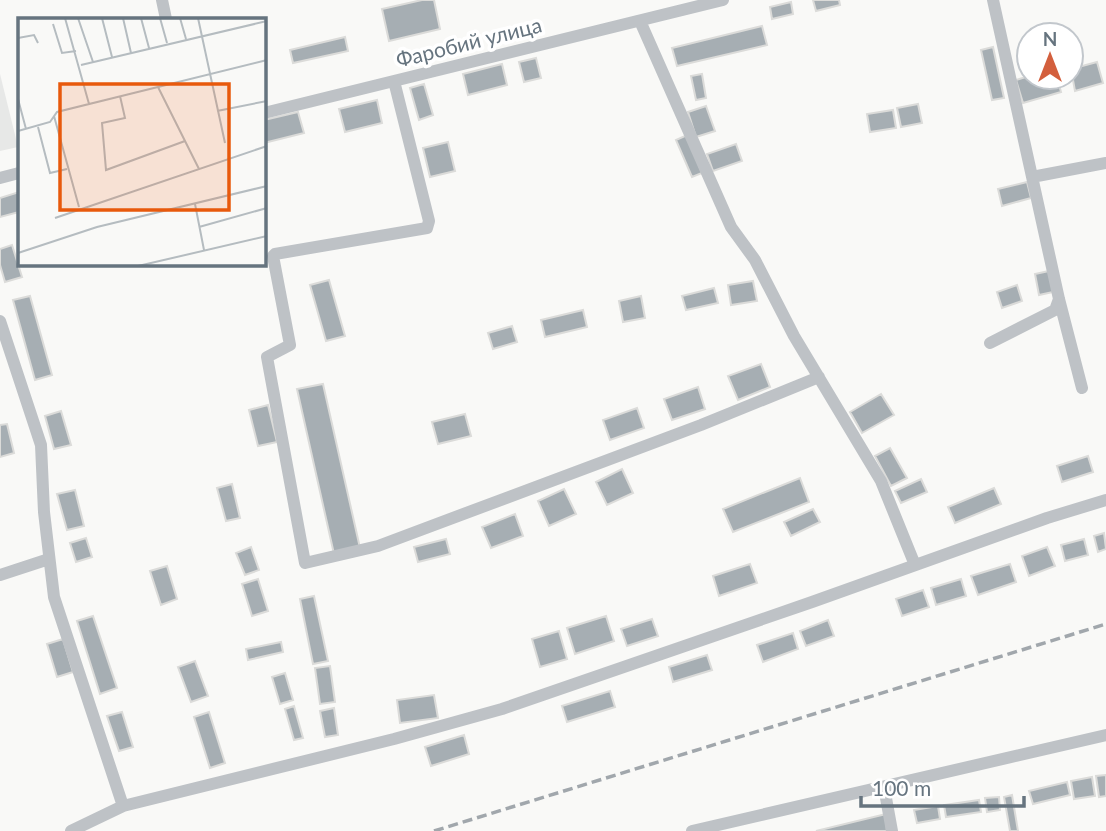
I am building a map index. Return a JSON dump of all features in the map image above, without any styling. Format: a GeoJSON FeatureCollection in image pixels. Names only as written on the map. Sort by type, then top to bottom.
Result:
{"type":"FeatureCollection","features":[{"type":"Feature","properties":{"kind":"street"},"geometry":{"type":"LineString","coordinates":[[162,0],[166,18]]}},
{"type":"Feature","properties":{"kind":"street","name":"Фаробий улица"},"geometry":{"type":"LineString","coordinates":[[266,113],[723,0]]}},
{"type":"Feature","properties":{"kind":"street"},"geometry":{"type":"LineString","coordinates":[[993,0],[1059,299],[1082,388]]}},
{"type":"Feature","properties":{"kind":"street"},"geometry":{"type":"LineString","coordinates":[[640,20],[732,226],[755,260],[819,377],[881,481],[915,565]]}},
{"type":"Feature","properties":{"kind":"street"},"geometry":{"type":"LineString","coordinates":[[394,81],[429,221],[427,228],[273,256],[290,345],[267,357],[305,563],[378,546],[701,425],[819,377]]}},
{"type":"Feature","properties":{"kind":"street"},"geometry":{"type":"LineString","coordinates":[[1032,177],[1106,163]]}},
{"type":"Feature","properties":{"kind":"street"},"geometry":{"type":"LineString","coordinates":[[0,178],[18,173]]}},
{"type":"Feature","properties":{"kind":"street"},"geometry":{"type":"LineString","coordinates":[[990,343],[1055,310],[1059,299]]}},
{"type":"Feature","properties":{"kind":"street"},"geometry":{"type":"LineString","coordinates":[[0,321],[41,445],[44,512],[54,597],[123,806]]}},
{"type":"Feature","properties":{"kind":"street"},"geometry":{"type":"LineString","coordinates":[[71,831],[123,806],[394,739],[502,709],[1047,518],[1106,500]]}},
{"type":"Feature","properties":{"kind":"street"},"geometry":{"type":"LineString","coordinates":[[0,575],[49,559]]}},
{"type":"Feature","properties":{"kind":"street"},"geometry":{"type":"LineString","coordinates":[[692,831],[1106,735]]}},
{"type":"Feature","properties":{"kind":"street"},"geometry":{"type":"LineString","coordinates":[[884,787],[892,831]]}},
{"type":"Feature","properties":{"kind":"shaded area"},"geometry":{"type":"Polygon","coordinates":[[[0,74],[18,147],[0,151],[0,74]]]}},
{"type":"Feature","properties":{"kind":"building"},"geometry":{"type":"Polygon","coordinates":[[[434,0],[440,29],[389,41],[382,9],[434,0]]]}},
{"type":"Feature","properties":{"kind":"building"},"geometry":{"type":"Polygon","coordinates":[[[813,0],[839,0],[840,5],[816,11],[813,0]]]}},
{"type":"Feature","properties":{"kind":"building"},"geometry":{"type":"Polygon","coordinates":[[[791,2],[793,14],[772,19],[770,7],[791,2]]]}},
{"type":"Feature","properties":{"kind":"building"},"geometry":{"type":"Polygon","coordinates":[[[762,26],[767,45],[677,66],[672,48],[762,26]]]}},
{"type":"Feature","properties":{"kind":"building"},"geometry":{"type":"Polygon","coordinates":[[[345,37],[348,51],[293,63],[290,50],[345,37]]]}},
{"type":"Feature","properties":{"kind":"building"},"geometry":{"type":"Polygon","coordinates":[[[993,47],[1004,98],[992,100],[981,50],[993,47]]]}},
{"type":"Feature","properties":{"kind":"building"},"geometry":{"type":"Polygon","coordinates":[[[536,58],[541,78],[524,82],[519,62],[536,58]]]}},
{"type":"Feature","properties":{"kind":"building"},"geometry":{"type":"Polygon","coordinates":[[[1097,62],[1103,83],[1085,88],[1085,65],[1097,62]]]}},
{"type":"Feature","properties":{"kind":"building"},"geometry":{"type":"Polygon","coordinates":[[[502,64],[507,85],[468,95],[463,74],[502,64]]]}},
{"type":"Feature","properties":{"kind":"building"},"geometry":{"type":"Polygon","coordinates":[[[702,74],[706,98],[696,100],[691,76],[702,74]]]}},
{"type":"Feature","properties":{"kind":"building"},"geometry":{"type":"Polygon","coordinates":[[[424,84],[433,115],[419,120],[410,88],[424,84]]]}},
{"type":"Feature","properties":{"kind":"building"},"geometry":{"type":"Polygon","coordinates":[[[1019,91],[1061,91],[1061,92],[1023,103],[1019,91]]]}},
{"type":"Feature","properties":{"kind":"building"},"geometry":{"type":"Polygon","coordinates":[[[377,100],[382,123],[345,132],[339,109],[377,100]]]}},
{"type":"Feature","properties":{"kind":"building"},"geometry":{"type":"Polygon","coordinates":[[[918,104],[922,123],[901,127],[897,108],[918,104]]]}},
{"type":"Feature","properties":{"kind":"building"},"geometry":{"type":"Polygon","coordinates":[[[706,106],[715,131],[696,137],[688,112],[706,106]]]}},
{"type":"Feature","properties":{"kind":"building"},"geometry":{"type":"Polygon","coordinates":[[[893,110],[896,128],[870,132],[867,114],[893,110]]]}},
{"type":"Feature","properties":{"kind":"building"},"geometry":{"type":"Polygon","coordinates":[[[298,112],[304,133],[266,142],[266,120],[298,112]]]}},
{"type":"Feature","properties":{"kind":"building"},"geometry":{"type":"Polygon","coordinates":[[[687,135],[702,173],[692,177],[676,140],[687,135]]]}},
{"type":"Feature","properties":{"kind":"building"},"geometry":{"type":"Polygon","coordinates":[[[448,142],[455,171],[430,177],[423,148],[448,142]]]}},
{"type":"Feature","properties":{"kind":"building"},"geometry":{"type":"Polygon","coordinates":[[[736,144],[742,161],[713,171],[707,154],[736,144]]]}},
{"type":"Feature","properties":{"kind":"building"},"geometry":{"type":"Polygon","coordinates":[[[1027,182],[1031,198],[1002,206],[998,189],[1027,182]]]}},
{"type":"Feature","properties":{"kind":"building"},"geometry":{"type":"Polygon","coordinates":[[[18,192],[18,212],[0,217],[0,198],[18,192]]]}},
{"type":"Feature","properties":{"kind":"building"},"geometry":{"type":"Polygon","coordinates":[[[12,245],[22,277],[5,282],[0,265],[0,249],[12,245]]]}},
{"type":"Feature","properties":{"kind":"building"},"geometry":{"type":"Polygon","coordinates":[[[1049,271],[1053,292],[1039,295],[1035,274],[1049,271]]]}},
{"type":"Feature","properties":{"kind":"building"},"geometry":{"type":"Polygon","coordinates":[[[329,280],[345,336],[326,341],[310,285],[329,280]]]}},
{"type":"Feature","properties":{"kind":"building"},"geometry":{"type":"Polygon","coordinates":[[[753,281],[757,301],[731,305],[728,285],[753,281]]]}},
{"type":"Feature","properties":{"kind":"building"},"geometry":{"type":"Polygon","coordinates":[[[1017,285],[1022,301],[1002,308],[997,292],[1017,285]]]}},
{"type":"Feature","properties":{"kind":"building"},"geometry":{"type":"Polygon","coordinates":[[[714,288],[718,303],[686,310],[682,296],[714,288]]]}},
{"type":"Feature","properties":{"kind":"building"},"geometry":{"type":"Polygon","coordinates":[[[30,296],[52,375],[35,380],[13,300],[30,296]]]}},
{"type":"Feature","properties":{"kind":"building"},"geometry":{"type":"Polygon","coordinates":[[[641,296],[645,318],[623,322],[619,301],[641,296]]]}},
{"type":"Feature","properties":{"kind":"building"},"geometry":{"type":"Polygon","coordinates":[[[583,310],[587,327],[545,337],[541,320],[583,310]]]}},
{"type":"Feature","properties":{"kind":"building"},"geometry":{"type":"Polygon","coordinates":[[[512,326],[517,342],[493,349],[488,333],[512,326]]]}},
{"type":"Feature","properties":{"kind":"building"},"geometry":{"type":"Polygon","coordinates":[[[761,364],[770,387],[738,400],[728,376],[761,364]]]}},
{"type":"Feature","properties":{"kind":"building"},"geometry":{"type":"Polygon","coordinates":[[[323,384],[360,548],[334,554],[297,389],[323,384]]]}},
{"type":"Feature","properties":{"kind":"building"},"geometry":{"type":"Polygon","coordinates":[[[698,387],[705,409],[672,420],[664,399],[698,387]]]}},
{"type":"Feature","properties":{"kind":"building"},"geometry":{"type":"Polygon","coordinates":[[[881,394],[894,415],[862,433],[850,412],[881,394]]]}},
{"type":"Feature","properties":{"kind":"building"},"geometry":{"type":"Polygon","coordinates":[[[268,405],[277,442],[258,446],[249,410],[268,405]]]}},
{"type":"Feature","properties":{"kind":"building"},"geometry":{"type":"Polygon","coordinates":[[[637,408],[644,428],[610,440],[603,420],[637,408]]]}},
{"type":"Feature","properties":{"kind":"building"},"geometry":{"type":"Polygon","coordinates":[[[61,411],[71,445],[54,449],[45,416],[61,411]]]}},
{"type":"Feature","properties":{"kind":"building"},"geometry":{"type":"Polygon","coordinates":[[[465,414],[471,436],[438,444],[432,422],[465,414]]]}},
{"type":"Feature","properties":{"kind":"building"},"geometry":{"type":"Polygon","coordinates":[[[7,424],[14,453],[0,457],[0,425],[7,424]]]}},
{"type":"Feature","properties":{"kind":"building"},"geometry":{"type":"Polygon","coordinates":[[[890,448],[907,478],[891,486],[875,456],[890,448]]]}},
{"type":"Feature","properties":{"kind":"building"},"geometry":{"type":"Polygon","coordinates":[[[1088,456],[1093,472],[1062,482],[1057,466],[1088,456]]]}},
{"type":"Feature","properties":{"kind":"building"},"geometry":{"type":"Polygon","coordinates":[[[622,469],[633,493],[607,505],[596,482],[622,469]]]}},
{"type":"Feature","properties":{"kind":"building"},"geometry":{"type":"Polygon","coordinates":[[[800,478],[809,502],[733,532],[723,509],[800,478]]]}},
{"type":"Feature","properties":{"kind":"building"},"geometry":{"type":"Polygon","coordinates":[[[921,479],[927,492],[901,503],[895,491],[921,479]]]}},
{"type":"Feature","properties":{"kind":"building"},"geometry":{"type":"Polygon","coordinates":[[[232,484],[240,518],[226,521],[217,488],[232,484]]]}},
{"type":"Feature","properties":{"kind":"building"},"geometry":{"type":"Polygon","coordinates":[[[994,488],[1001,504],[955,523],[948,507],[994,488]]]}},
{"type":"Feature","properties":{"kind":"building"},"geometry":{"type":"Polygon","coordinates":[[[564,489],[576,514],[549,526],[538,501],[564,489]]]}},
{"type":"Feature","properties":{"kind":"building"},"geometry":{"type":"Polygon","coordinates":[[[75,490],[84,526],[67,530],[57,494],[75,490]]]}},
{"type":"Feature","properties":{"kind":"building"},"geometry":{"type":"Polygon","coordinates":[[[813,509],[820,522],[791,536],[784,522],[813,509]]]}},
{"type":"Feature","properties":{"kind":"building"},"geometry":{"type":"Polygon","coordinates":[[[515,514],[523,536],[491,548],[482,527],[515,514]]]}},
{"type":"Feature","properties":{"kind":"building"},"geometry":{"type":"Polygon","coordinates":[[[1104,533],[1106,549],[1098,552],[1094,536],[1104,533]]]}},
{"type":"Feature","properties":{"kind":"building"},"geometry":{"type":"Polygon","coordinates":[[[86,538],[92,557],[76,562],[70,543],[86,538]]]}},
{"type":"Feature","properties":{"kind":"building"},"geometry":{"type":"Polygon","coordinates":[[[446,539],[450,554],[418,562],[414,547],[446,539]]]}},
{"type":"Feature","properties":{"kind":"building"},"geometry":{"type":"Polygon","coordinates":[[[1084,539],[1088,555],[1065,561],[1061,545],[1084,539]]]}},
{"type":"Feature","properties":{"kind":"building"},"geometry":{"type":"Polygon","coordinates":[[[251,547],[259,570],[245,575],[236,553],[251,547]]]}},
{"type":"Feature","properties":{"kind":"building"},"geometry":{"type":"Polygon","coordinates":[[[1047,547],[1055,566],[1029,576],[1022,556],[1047,547]]]}},
{"type":"Feature","properties":{"kind":"building"},"geometry":{"type":"Polygon","coordinates":[[[750,564],[757,583],[719,596],[713,576],[750,564]]]}},
{"type":"Feature","properties":{"kind":"building"},"geometry":{"type":"Polygon","coordinates":[[[1010,564],[1016,582],[978,595],[971,576],[1010,564]]]}},
{"type":"Feature","properties":{"kind":"building"},"geometry":{"type":"Polygon","coordinates":[[[167,566],[177,599],[161,605],[150,571],[167,566]]]}},
{"type":"Feature","properties":{"kind":"building"},"geometry":{"type":"Polygon","coordinates":[[[258,579],[268,611],[252,616],[242,584],[258,579]]]}},
{"type":"Feature","properties":{"kind":"building"},"geometry":{"type":"Polygon","coordinates":[[[961,579],[966,596],[936,605],[931,588],[961,579]]]}},
{"type":"Feature","properties":{"kind":"building"},"geometry":{"type":"Polygon","coordinates":[[[923,590],[929,607],[902,616],[896,599],[923,590]]]}},
{"type":"Feature","properties":{"kind":"building"},"geometry":{"type":"Polygon","coordinates":[[[314,596],[328,661],[313,664],[300,599],[314,596]]]}},
{"type":"Feature","properties":{"kind":"building"},"geometry":{"type":"Polygon","coordinates":[[[93,616],[117,688],[100,694],[77,621],[93,616]]]}},
{"type":"Feature","properties":{"kind":"building"},"geometry":{"type":"Polygon","coordinates":[[[606,616],[614,641],[575,654],[567,628],[606,616]]]}},
{"type":"Feature","properties":{"kind":"building"},"geometry":{"type":"Polygon","coordinates":[[[652,619],[658,636],[627,646],[621,629],[652,619]]]}},
{"type":"Feature","properties":{"kind":"building"},"geometry":{"type":"Polygon","coordinates":[[[828,620],[834,636],[806,646],[800,631],[828,620]]]}},
{"type":"Feature","properties":{"kind":"building"},"geometry":{"type":"Polygon","coordinates":[[[559,631],[567,659],[540,667],[532,639],[559,631]]]}},
{"type":"Feature","properties":{"kind":"building"},"geometry":{"type":"Polygon","coordinates":[[[793,633],[798,649],[763,662],[757,645],[793,633]]]}},
{"type":"Feature","properties":{"kind":"building"},"geometry":{"type":"Polygon","coordinates":[[[63,639],[73,672],[57,677],[47,644],[63,639]]]}},
{"type":"Feature","properties":{"kind":"building"},"geometry":{"type":"Polygon","coordinates":[[[281,642],[283,652],[248,660],[246,649],[281,642]]]}},
{"type":"Feature","properties":{"kind":"building"},"geometry":{"type":"Polygon","coordinates":[[[707,655],[712,670],[673,682],[669,667],[707,655]]]}},
{"type":"Feature","properties":{"kind":"building"},"geometry":{"type":"Polygon","coordinates":[[[195,661],[208,696],[191,702],[178,667],[195,661]]]}},
{"type":"Feature","properties":{"kind":"building"},"geometry":{"type":"Polygon","coordinates":[[[330,666],[335,702],[320,704],[315,668],[330,666]]]}},
{"type":"Feature","properties":{"kind":"building"},"geometry":{"type":"Polygon","coordinates":[[[285,673],[293,700],[280,704],[272,677],[285,673]]]}},
{"type":"Feature","properties":{"kind":"building"},"geometry":{"type":"Polygon","coordinates":[[[610,691],[615,707],[567,722],[562,706],[610,691]]]}},
{"type":"Feature","properties":{"kind":"building"},"geometry":{"type":"Polygon","coordinates":[[[434,695],[438,718],[400,723],[397,700],[434,695]]]}},
{"type":"Feature","properties":{"kind":"building"},"geometry":{"type":"Polygon","coordinates":[[[294,706],[303,738],[294,740],[285,709],[294,706]]]}},
{"type":"Feature","properties":{"kind":"building"},"geometry":{"type":"Polygon","coordinates":[[[334,708],[338,735],[325,737],[320,711],[334,708]]]}},
{"type":"Feature","properties":{"kind":"building"},"geometry":{"type":"Polygon","coordinates":[[[122,712],[133,747],[119,751],[107,716],[122,712]]]}},
{"type":"Feature","properties":{"kind":"building"},"geometry":{"type":"Polygon","coordinates":[[[209,712],[225,763],[210,768],[194,717],[209,712]]]}},
{"type":"Feature","properties":{"kind":"building"},"geometry":{"type":"Polygon","coordinates":[[[464,735],[469,754],[431,766],[425,747],[464,735]]]}},
{"type":"Feature","properties":{"kind":"building"},"geometry":{"type":"Polygon","coordinates":[[[1106,775],[1106,796],[1099,797],[1096,776],[1106,775]]]}},
{"type":"Feature","properties":{"kind":"building"},"geometry":{"type":"Polygon","coordinates":[[[1092,777],[1095,796],[1074,799],[1071,781],[1092,777]]]}},
{"type":"Feature","properties":{"kind":"building"},"geometry":{"type":"Polygon","coordinates":[[[1067,782],[1070,795],[1033,804],[1029,791],[1067,782]]]}},
{"type":"Feature","properties":{"kind":"building"},"geometry":{"type":"Polygon","coordinates":[[[1012,795],[1018,831],[1010,831],[1004,797],[1012,795]]]}},
{"type":"Feature","properties":{"kind":"building"},"geometry":{"type":"Polygon","coordinates":[[[999,797],[1000,810],[987,812],[985,798],[999,797]]]}},
{"type":"Feature","properties":{"kind":"building"},"geometry":{"type":"Polygon","coordinates":[[[979,800],[981,812],[946,817],[944,805],[979,800]]]}},
{"type":"Feature","properties":{"kind":"building"},"geometry":{"type":"Polygon","coordinates":[[[938,806],[940,819],[917,823],[914,810],[938,806]]]}},
{"type":"Feature","properties":{"kind":"building"},"geometry":{"type":"Polygon","coordinates":[[[886,814],[887,831],[816,831],[886,814]]]}},
{"type":"Feature","properties":{"kind":"railway"},"geometry":{"type":"LineString","coordinates":[[434,831],[1106,624]]}}]}
